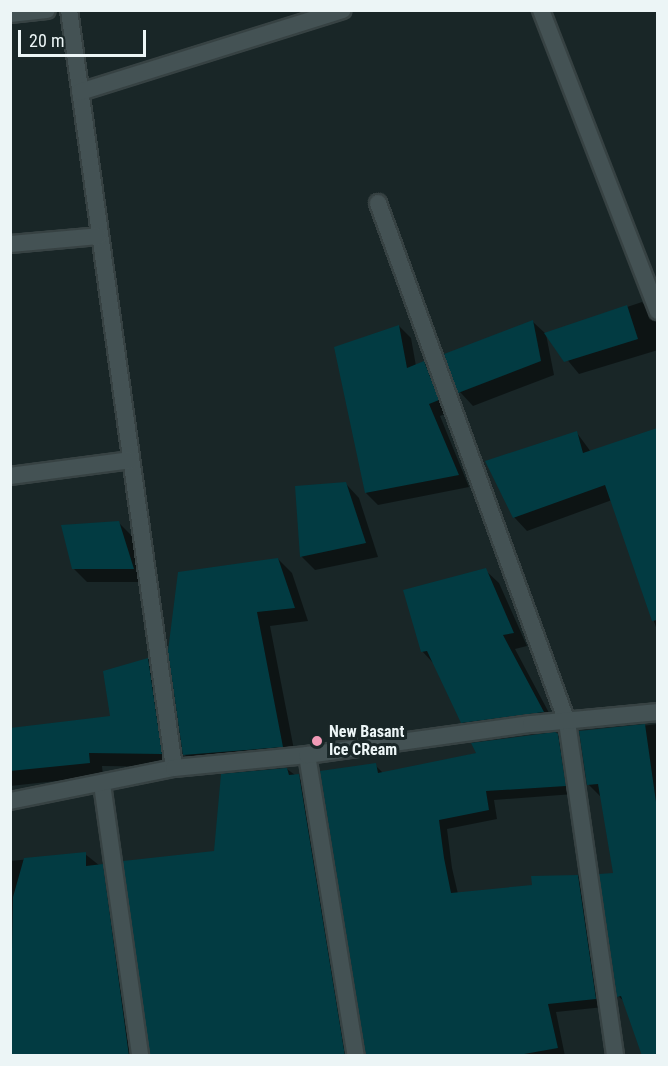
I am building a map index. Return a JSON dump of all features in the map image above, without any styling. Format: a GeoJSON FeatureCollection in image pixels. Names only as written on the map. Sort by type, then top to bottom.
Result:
{"type":"FeatureCollection","features":[{"type":"Feature","properties":{"kind":"street"},"geometry":{"type":"LineString","coordinates":[[10,14],[48,10]]}},
{"type":"Feature","properties":{"kind":"street"},"geometry":{"type":"LineString","coordinates":[[69,10],[174,768]]}},
{"type":"Feature","properties":{"kind":"street"},"geometry":{"type":"LineString","coordinates":[[80,92],[343,10]]}},
{"type":"Feature","properties":{"kind":"street"},"geometry":{"type":"LineString","coordinates":[[541,10],[657,311]]}},
{"type":"Feature","properties":{"kind":"street"},"geometry":{"type":"LineString","coordinates":[[378,203],[567,722],[615,1056]]}},
{"type":"Feature","properties":{"kind":"street"},"geometry":{"type":"LineString","coordinates":[[10,244],[99,236]]}},
{"type":"Feature","properties":{"kind":"street"},"geometry":{"type":"LineString","coordinates":[[10,476],[131,460]]}},
{"type":"Feature","properties":{"kind":"street"},"geometry":{"type":"LineString","coordinates":[[10,801],[174,768],[307,755],[657,712]]}},
{"type":"Feature","properties":{"kind":"street"},"geometry":{"type":"LineString","coordinates":[[307,755],[356,1056]]}},
{"type":"Feature","properties":{"kind":"street"},"geometry":{"type":"LineString","coordinates":[[102,784],[141,1056]]}},
{"type":"Feature","properties":{"kind":"building"},"geometry":{"type":"Polygon","coordinates":[[[627,305],[638,339],[564,362],[544,333],[627,305]]]}},
{"type":"Feature","properties":{"kind":"building"},"geometry":{"type":"Polygon","coordinates":[[[533,320],[541,361],[458,393],[444,354],[533,320]]]}},
{"type":"Feature","properties":{"kind":"building"},"geometry":{"type":"Polygon","coordinates":[[[399,325],[407,368],[424,361],[439,400],[429,404],[459,475],[365,493],[334,347],[399,325]]]}},
{"type":"Feature","properties":{"kind":"building"},"geometry":{"type":"Polygon","coordinates":[[[657,428],[657,620],[652,621],[605,485],[513,518],[485,461],[577,431],[583,453],[657,428]]]}},
{"type":"Feature","properties":{"kind":"building"},"geometry":{"type":"Polygon","coordinates":[[[346,482],[366,543],[300,557],[295,486],[346,482]]]}},
{"type":"Feature","properties":{"kind":"building"},"geometry":{"type":"Polygon","coordinates":[[[119,521],[134,569],[72,569],[61,525],[119,521]]]}},
{"type":"Feature","properties":{"kind":"building"},"geometry":{"type":"Polygon","coordinates":[[[278,558],[295,608],[257,612],[283,747],[183,755],[168,651],[178,572],[278,558]]]}},
{"type":"Feature","properties":{"kind":"building"},"geometry":{"type":"Polygon","coordinates":[[[486,568],[514,633],[503,635],[544,712],[461,723],[427,651],[421,652],[403,590],[486,568]]]}},
{"type":"Feature","properties":{"kind":"building"},"geometry":{"type":"Polygon","coordinates":[[[148,658],[162,754],[89,753],[90,763],[10,771],[10,728],[110,716],[103,671],[148,658]]]}},
{"type":"Feature","properties":{"kind":"building"},"geometry":{"type":"Polygon","coordinates":[[[645,724],[657,809],[657,1056],[642,1056],[621,996],[617,997],[599,874],[613,873],[598,784],[587,785],[579,731],[645,724]]]}},
{"type":"Feature","properties":{"kind":"building"},"geometry":{"type":"Polygon","coordinates":[[[555,732],[558,734],[566,786],[486,791],[489,810],[439,820],[444,858],[451,893],[532,885],[531,876],[578,875],[596,999],[548,1004],[558,1048],[513,1056],[366,1056],[320,771],[376,763],[378,773],[476,753],[471,743],[555,732]]]}},
{"type":"Feature","properties":{"kind":"building"},"geometry":{"type":"Polygon","coordinates":[[[287,768],[289,775],[299,774],[345,1056],[150,1056],[123,861],[214,851],[221,774],[287,768]]]}},
{"type":"Feature","properties":{"kind":"building"},"geometry":{"type":"Polygon","coordinates":[[[86,852],[86,866],[103,864],[129,1056],[10,1056],[13,897],[24,858],[86,852]]]}},
{"type":"Feature","properties":{"kind":"place","name":"New Basant Ice CReam"},"geometry":{"type":"Point","coordinates":[317,741]}}]}
